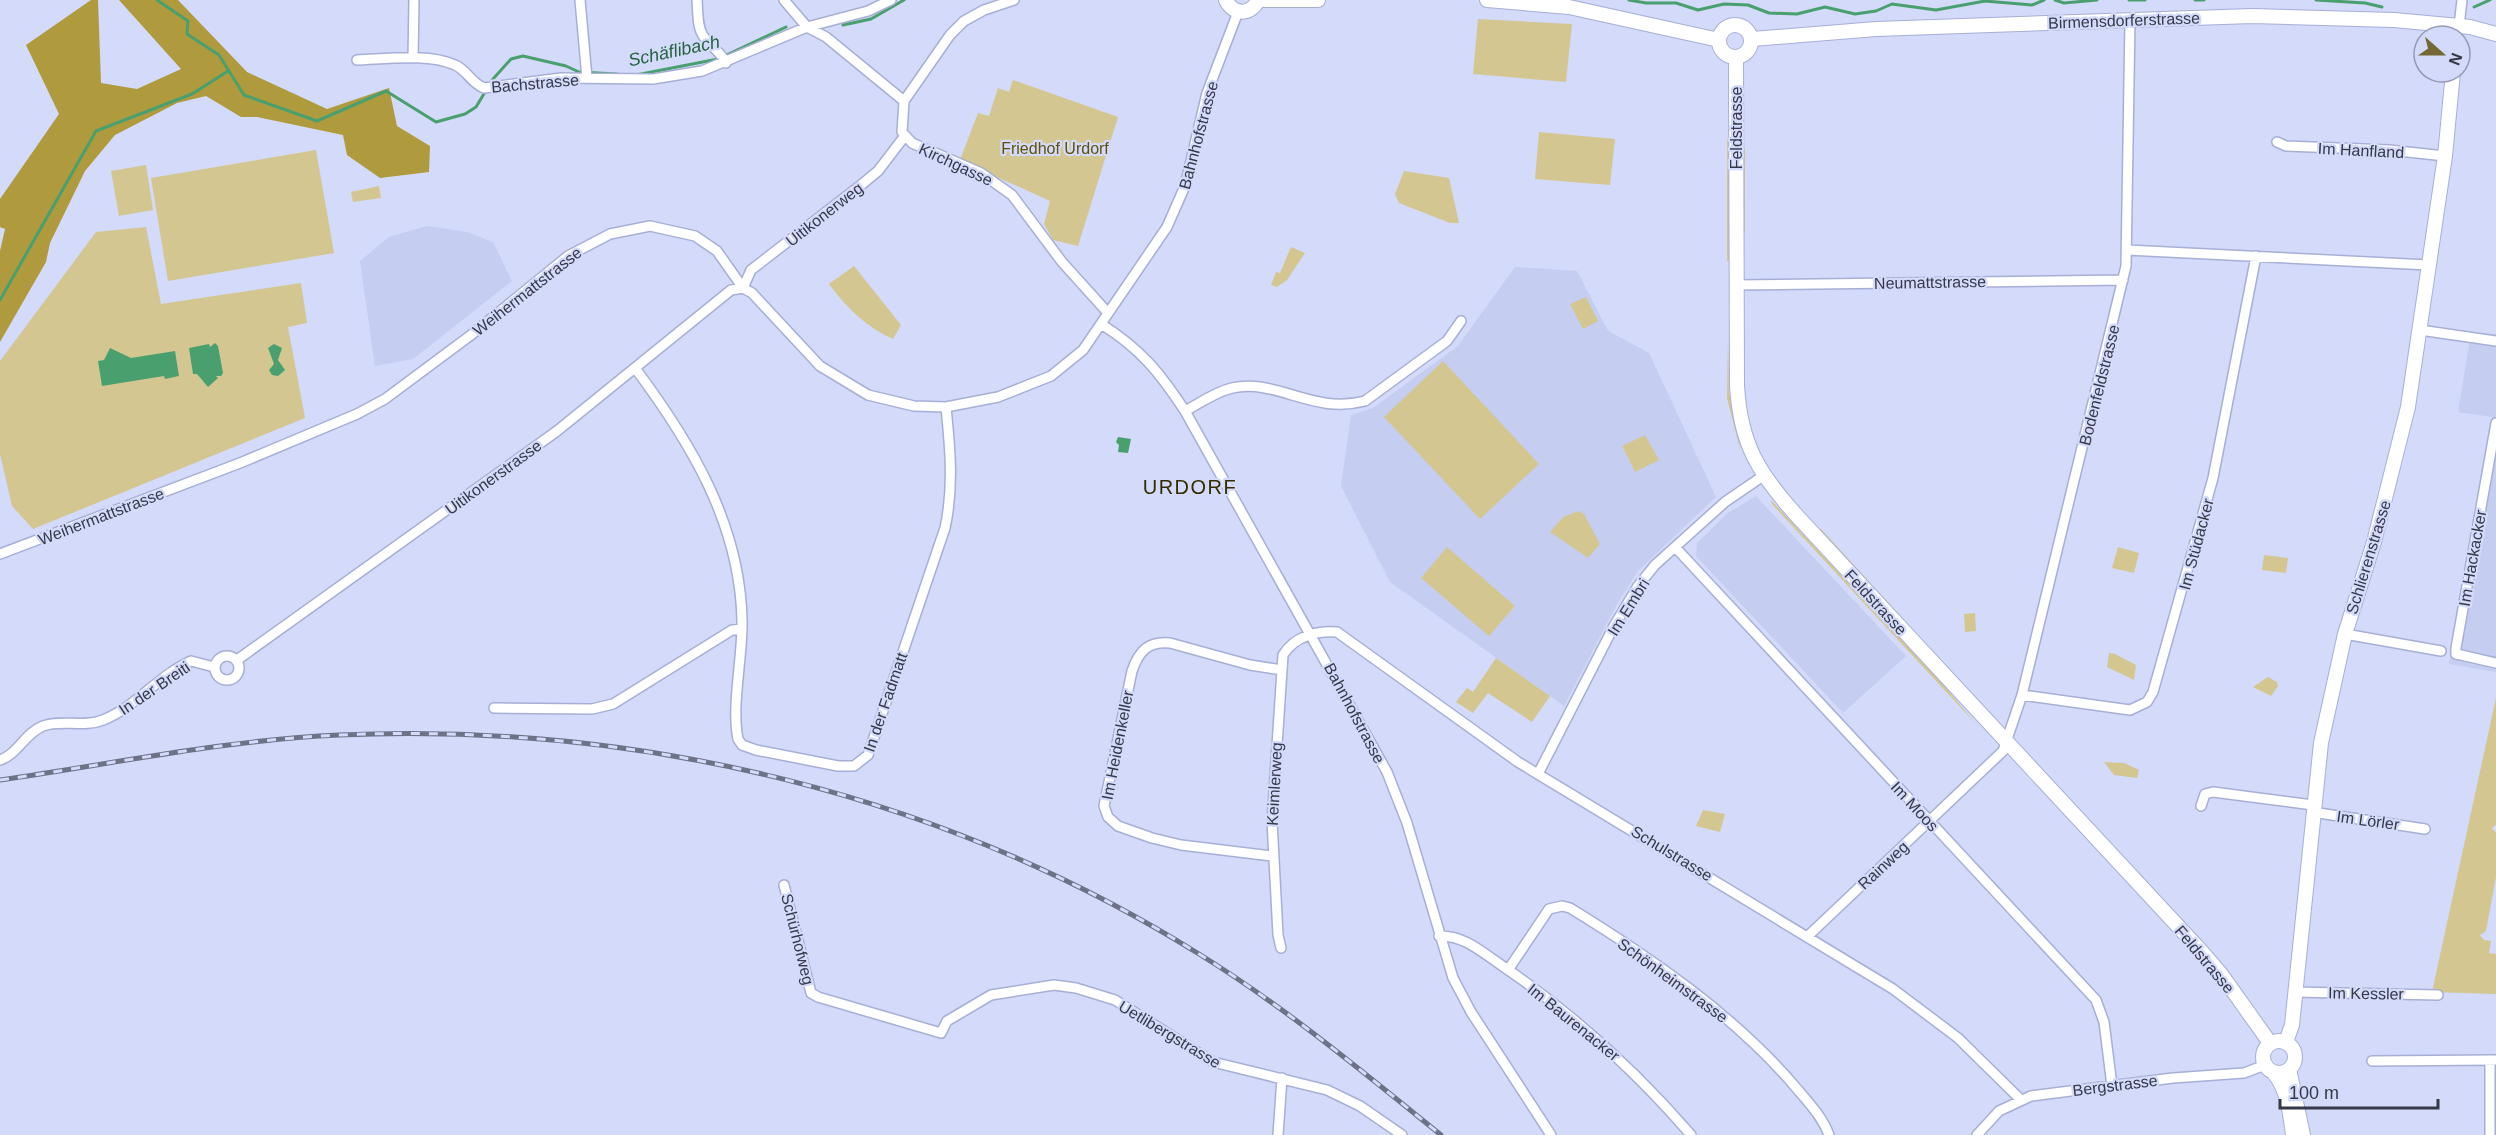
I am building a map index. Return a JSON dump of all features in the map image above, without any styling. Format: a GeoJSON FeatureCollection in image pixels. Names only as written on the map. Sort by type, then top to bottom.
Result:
{"type":"FeatureCollection","features":[{"type":"Feature","properties":{"kind":"main road"},"geometry":{"type":"LineString","coordinates":[[1226,0],[1231,8],[1238,12],[1250,10],[1259,0],[1318,0]]}},
{"type":"Feature","properties":{"kind":"main road"},"geometry":{"type":"LineString","coordinates":[[1487,0],[1569,6],[1719,40]]}},
{"type":"Feature","properties":{"kind":"main road","name":"Birmensdorferstrasse"},"geometry":{"type":"LineString","coordinates":[[1752,39],[1876,29],[2252,16],[2341,17],[2412,26]]}},
{"type":"Feature","properties":{"kind":"main road"},"geometry":{"type":"LineString","coordinates":[[1735,25],[1744,27],[1752,39],[1748,52],[1736,58],[1723,52],[1719,40],[1726,28],[1735,25]]}},
{"type":"Feature","properties":{"kind":"main road","name":"Birmensdorferstrasse"},"geometry":{"type":"LineString","coordinates":[[2472,32],[2496,34]]}},
{"type":"Feature","properties":{"kind":"main road","name":"Feldstrasse"},"geometry":{"type":"LineString","coordinates":[[1736,58],[1738,408],[1745,440],[1763,476],[2221,974],[2270,1043]]}},
{"type":"Feature","properties":{"kind":"main road","name":"Schlierenstrasse"},"geometry":{"type":"LineString","coordinates":[[2286,1042],[2292,1025],[2312,808],[2321,743],[2345,634],[2374,542],[2408,407],[2445,156],[2452,84]]}},
{"type":"Feature","properties":{"kind":"main road"},"geometry":{"type":"LineString","coordinates":[[2293,1135],[2288,1104],[2279,1079],[2269,1068],[2264,1051],[2270,1043],[2286,1042],[2295,1055],[2289,1069],[2297,1097],[2303,1135]]}},
{"type":"Feature","properties":{"kind":"main road"},"geometry":{"type":"LineString","coordinates":[[2269,1068],[2281,1072],[2289,1069]]}},
{"type":"Feature","properties":{"kind":"street"},"geometry":{"type":"LineString","coordinates":[[413,58],[414,0]]}},
{"type":"Feature","properties":{"kind":"street"},"geometry":{"type":"LineString","coordinates":[[580,0],[587,74]]}},
{"type":"Feature","properties":{"kind":"street"},"geometry":{"type":"LineString","coordinates":[[697,0],[698,18],[703,36],[724,59]]}},
{"type":"Feature","properties":{"kind":"street"},"geometry":{"type":"LineString","coordinates":[[784,0],[807,27],[826,37],[904,101],[937,51],[964,21],[984,10],[1014,0]]}},
{"type":"Feature","properties":{"kind":"street","name":"Bachstrasse"},"geometry":{"type":"LineString","coordinates":[[357,60],[413,58],[453,64],[463,69],[477,85],[484,88],[587,74],[653,79],[702,70],[724,59],[807,27],[868,11],[891,0]]}},
{"type":"Feature","properties":{"kind":"street"},"geometry":{"type":"LineString","coordinates":[[2458,24],[2462,0]]}},
{"type":"Feature","properties":{"kind":"street","name":"Bahnhofstrasse"},"geometry":{"type":"LineString","coordinates":[[1108,313],[1167,227],[1180,200],[1200,113],[1238,12]]}},
{"type":"Feature","properties":{"kind":"street","name":"Bodenfeldstrasse"},"geometry":{"type":"LineString","coordinates":[[2007,742],[2022,695],[2123,280],[2127,250],[2130,20]]}},
{"type":"Feature","properties":{"kind":"street","name":"Kirchgasse"},"geometry":{"type":"LineString","coordinates":[[904,101],[902,121],[904,137],[981,173],[1012,195],[1062,262],[1108,313]]}},
{"type":"Feature","properties":{"kind":"street","name":"Uitikonerweg"},"geometry":{"type":"LineString","coordinates":[[743,288],[751,270],[878,171],[904,137]]}},
{"type":"Feature","properties":{"kind":"street","name":"Im Hanfland"},"geometry":{"type":"LineString","coordinates":[[2277,142],[2286,146],[2390,150],[2445,156]]}},
{"type":"Feature","properties":{"kind":"street","name":"Weihermattstrasse"},"geometry":{"type":"LineString","coordinates":[[0,554],[240,463],[357,414],[385,399],[568,256],[610,234],[650,226],[695,236],[717,251],[743,288],[752,293],[819,366],[868,395],[914,406],[946,407],[998,398],[1051,376],[1083,350],[1108,313]]}},
{"type":"Feature","properties":{"kind":"street"},"geometry":{"type":"LineString","coordinates":[[2127,250],[2429,265]]}},
{"type":"Feature","properties":{"kind":"street","name":"Im Stüdacker"},"geometry":{"type":"LineString","coordinates":[[2022,695],[2130,710],[2147,702],[2153,692],[2213,478],[2256,256]]}},
{"type":"Feature","properties":{"kind":"street","name":"Neumattstrasse"},"geometry":{"type":"LineString","coordinates":[[1737,285],[2123,280]]}},
{"type":"Feature","properties":{"kind":"street","name":"Uitikonerstrasse"},"geometry":{"type":"LineString","coordinates":[[237,660],[479,488],[635,368],[731,290],[743,288]]}},
{"type":"Feature","properties":{"kind":"street"},"geometry":{"type":"LineString","coordinates":[[1185,411],[1220,392],[1239,387],[1275,391],[1327,405],[1348,405],[1365,401],[1447,341],[1461,321]]}},
{"type":"Feature","properties":{"kind":"street","name":"Bahnhofstrasse"},"geometry":{"type":"LineString","coordinates":[[1101,324],[1138,349],[1165,380],[1185,411],[1311,634],[1387,772],[1407,823],[1453,978],[1466,1003],[1551,1135]]}},
{"type":"Feature","properties":{"kind":"street"},"geometry":{"type":"LineString","coordinates":[[2420,330],[2496,341]]}},
{"type":"Feature","properties":{"kind":"street","name":"In der Fadmatt"},"geometry":{"type":"LineString","coordinates":[[635,368],[690,448],[726,523],[738,590],[742,629],[736,730],[742,745],[756,750],[838,766],[855,766],[863,762],[873,741],[945,528],[950,507],[951,458],[946,407]]}},
{"type":"Feature","properties":{"kind":"street","name":"Im Hackacker"},"geometry":{"type":"LineString","coordinates":[[2496,423],[2456,648],[2456,654],[2461,656],[2496,663]]}},
{"type":"Feature","properties":{"kind":"street","name":"Im Embri"},"geometry":{"type":"LineString","coordinates":[[1538,774],[1625,607],[1655,565],[1725,502],[1763,476]]}},
{"type":"Feature","properties":{"kind":"street","name":"Im Moos"},"geometry":{"type":"LineString","coordinates":[[1675,547],[2096,1000],[2104,1022],[2112,1086]]}},
{"type":"Feature","properties":{"kind":"street"},"geometry":{"type":"LineString","coordinates":[[494,708],[592,709],[613,704],[732,630],[742,629]]}},
{"type":"Feature","properties":{"kind":"street","name":"Schulstrasse"},"geometry":{"type":"LineString","coordinates":[[1311,634],[1330,631],[1344,635],[1419,693],[1538,774],[1808,936],[1920,1008],[1958,1038],[2020,1099]]}},
{"type":"Feature","properties":{"kind":"street","name":"Keimlerweg"},"geometry":{"type":"LineString","coordinates":[[1281,948],[1272,856],[1273,795],[1283,655],[1289,645],[1311,634]]}},
{"type":"Feature","properties":{"kind":"street"},"geometry":{"type":"LineString","coordinates":[[2345,634],[2441,651]]}},
{"type":"Feature","properties":{"kind":"street","name":"Im Heidenkeller"},"geometry":{"type":"LineString","coordinates":[[1272,856],[1182,845],[1152,838],[1118,826],[1108,817],[1104,806],[1132,671],[1140,652],[1157,642],[1170,643],[1261,668],[1282,670]]}},
{"type":"Feature","properties":{"kind":"street","name":"Uitikonerstrasse"},"geometry":{"type":"LineString","coordinates":[[223,656],[231,656],[237,660],[238,673],[228,680],[219,678],[214,667],[223,656]]}},
{"type":"Feature","properties":{"kind":"street","name":"In der Breiti"},"geometry":{"type":"LineString","coordinates":[[0,760],[8,758],[34,731],[44,725],[90,724],[104,720],[125,709],[182,665],[191,661],[200,661],[214,667]]}},
{"type":"Feature","properties":{"kind":"street","name":"Rainweg"},"geometry":{"type":"LineString","coordinates":[[1808,936],[2003,751],[2007,742]]}},
{"type":"Feature","properties":{"kind":"street","name":"Im Lörler"},"geometry":{"type":"LineString","coordinates":[[2201,806],[2205,794],[2213,792],[2425,829]]}},
{"type":"Feature","properties":{"kind":"street","name":"Schürhofweg"},"geometry":{"type":"LineString","coordinates":[[784,885],[811,993],[941,1033]]}},
{"type":"Feature","properties":{"kind":"street","name":"Schönheimstrasse"},"geometry":{"type":"LineString","coordinates":[[1508,970],[1549,909],[1562,906],[1570,908],[1702,1000],[1760,1047],[1813,1108],[1829,1135]]}},
{"type":"Feature","properties":{"kind":"street","name":"Im Baurenacker"},"geometry":{"type":"LineString","coordinates":[[1439,936],[1462,939],[1566,1011],[1621,1059],[1691,1135]]}},
{"type":"Feature","properties":{"kind":"street","name":"Uetlibergstrasse"},"geometry":{"type":"LineString","coordinates":[[941,1033],[947,1021],[991,995],[1054,985],[1096,993],[1115,1000],[1213,1062],[1227,1068],[1282,1078],[1345,1098],[1402,1135]]}},
{"type":"Feature","properties":{"kind":"street","name":"Im Kessler"},"geometry":{"type":"LineString","coordinates":[[2294,992],[2438,995]]}},
{"type":"Feature","properties":{"kind":"street"},"geometry":{"type":"LineString","coordinates":[[2372,1061],[2493,1060],[2490,1135]]}},
{"type":"Feature","properties":{"kind":"street","name":"Bergstrasse"},"geometry":{"type":"LineString","coordinates":[[1977,1135],[1999,1111],[2020,1099],[2112,1086],[2244,1073],[2269,1068]]}},
{"type":"Feature","properties":{"kind":"street"},"geometry":{"type":"LineString","coordinates":[[1278,1135],[1282,1078]]}},
{"type":"Feature","properties":{"kind":"shaded area"},"geometry":{"type":"Polygon","coordinates":[[[91,0],[98,0],[101,83],[137,89],[181,69],[119,0],[178,0],[247,72],[327,109],[389,88],[397,126],[430,146],[429,172],[380,178],[347,155],[343,135],[257,117],[241,117],[206,96],[177,103],[115,135],[85,171],[50,243],[46,262],[0,342],[0,251],[5,229],[0,227],[0,199],[59,114],[26,45],[91,0]]]}},
{"type":"Feature","properties":{"kind":"shaded area"},"geometry":{"type":"Polygon","coordinates":[[[427,226],[467,232],[493,242],[512,281],[413,359],[375,366],[360,261],[389,237],[427,226]]]}},
{"type":"Feature","properties":{"kind":"shaded area"},"geometry":{"type":"Polygon","coordinates":[[[1515,267],[1577,271],[1608,331],[1649,353],[1716,497],[1638,571],[1616,606],[1564,706],[1390,582],[1341,486],[1351,415],[1373,408],[1458,346],[1515,267]]]}},
{"type":"Feature","properties":{"kind":"shaded area"},"geometry":{"type":"Polygon","coordinates":[[[2471,333],[2496,334],[2496,672],[2449,664],[2492,417],[2458,412],[2471,333]]]}},
{"type":"Feature","properties":{"kind":"shaded area"},"geometry":{"type":"Polygon","coordinates":[[[215,343],[218,346],[223,373],[221,376],[216,376],[218,378],[208,387],[197,374],[193,374],[189,348],[209,344],[210,347],[215,343]]]}},
{"type":"Feature","properties":{"kind":"shaded area"},"geometry":{"type":"Polygon","coordinates":[[[274,344],[282,348],[278,360],[285,370],[278,376],[272,375],[269,370],[274,364],[268,348],[274,344]]]}},
{"type":"Feature","properties":{"kind":"shaded area"},"geometry":{"type":"Polygon","coordinates":[[[110,348],[131,358],[175,351],[179,376],[165,379],[164,376],[102,386],[98,361],[104,360],[110,348]]]}},
{"type":"Feature","properties":{"kind":"shaded area"},"geometry":{"type":"Polygon","coordinates":[[[1118,437],[1131,439],[1128,453],[1118,452],[1119,445],[1116,442],[1118,437]]]}},
{"type":"Feature","properties":{"kind":"shaded area"},"geometry":{"type":"Polygon","coordinates":[[[1756,496],[1906,656],[1843,713],[1696,556],[1697,543],[1728,513],[1756,496]]]}},
{"type":"Feature","properties":{"kind":"green space"},"geometry":{"type":"Polygon","coordinates":[[[1478,19],[1572,24],[1566,82],[1473,74],[1478,19]]]}},
{"type":"Feature","properties":{"kind":"green space","name":"Friedhof Urdorf"},"geometry":{"type":"Polygon","coordinates":[[[1013,80],[1118,117],[1078,246],[1053,240],[1044,224],[1050,201],[960,160],[978,113],[989,116],[998,88],[1009,92],[1013,80]]]}},
{"type":"Feature","properties":{"kind":"green space"},"geometry":{"type":"Polygon","coordinates":[[[1539,132],[1615,139],[1610,185],[1535,179],[1539,132]]]}},
{"type":"Feature","properties":{"kind":"green space"},"geometry":{"type":"Polygon","coordinates":[[[1727,139],[1730,139],[1729,261],[1727,261],[1727,139]]]}},
{"type":"Feature","properties":{"kind":"green space"},"geometry":{"type":"Polygon","coordinates":[[[1743,148],[1745,148],[1745,233],[1742,233],[1743,148]]]}},
{"type":"Feature","properties":{"kind":"green space"},"geometry":{"type":"Polygon","coordinates":[[[316,150],[334,253],[168,281],[151,178],[316,150]]]}},
{"type":"Feature","properties":{"kind":"green space"},"geometry":{"type":"Polygon","coordinates":[[[146,165],[153,210],[119,216],[111,171],[146,165]]]}},
{"type":"Feature","properties":{"kind":"green space"},"geometry":{"type":"Polygon","coordinates":[[[1404,171],[1449,178],[1459,223],[1450,223],[1399,203],[1395,194],[1404,171]]]}},
{"type":"Feature","properties":{"kind":"green space"},"geometry":{"type":"Polygon","coordinates":[[[379,186],[381,198],[353,202],[351,192],[379,186]]]}},
{"type":"Feature","properties":{"kind":"green space"},"geometry":{"type":"Polygon","coordinates":[[[146,227],[161,304],[301,283],[307,323],[288,327],[305,418],[33,529],[12,506],[0,454],[0,361],[96,232],[146,227]]]}},
{"type":"Feature","properties":{"kind":"green space"},"geometry":{"type":"Polygon","coordinates":[[[1291,247],[1305,253],[1287,280],[1277,287],[1271,285],[1276,272],[1280,273],[1291,247]]]}},
{"type":"Feature","properties":{"kind":"green space"},"geometry":{"type":"Polygon","coordinates":[[[854,266],[901,325],[893,339],[857,316],[829,284],[854,266]]]}},
{"type":"Feature","properties":{"kind":"green space"},"geometry":{"type":"Polygon","coordinates":[[[1586,297],[1598,321],[1583,329],[1570,304],[1586,297]]]}},
{"type":"Feature","properties":{"kind":"green space"},"geometry":{"type":"Polygon","coordinates":[[[1728,339],[1729,392],[1741,453],[1727,398],[1728,339]]]}},
{"type":"Feature","properties":{"kind":"green space"},"geometry":{"type":"Polygon","coordinates":[[[1443,361],[1539,464],[1480,519],[1384,417],[1443,361]]]}},
{"type":"Feature","properties":{"kind":"green space"},"geometry":{"type":"Polygon","coordinates":[[[1645,435],[1659,460],[1635,472],[1622,446],[1645,435]]]}},
{"type":"Feature","properties":{"kind":"green space"},"geometry":{"type":"Polygon","coordinates":[[[1771,500],[1940,681],[1976,724],[1772,504],[1771,500]]]}},
{"type":"Feature","properties":{"kind":"green space"},"geometry":{"type":"Polygon","coordinates":[[[1579,511],[1584,514],[1600,544],[1588,558],[1550,532],[1563,517],[1579,511]]]}},
{"type":"Feature","properties":{"kind":"green space"},"geometry":{"type":"Polygon","coordinates":[[[1818,529],[1821,529],[1917,634],[1915,635],[1818,529]]]}},
{"type":"Feature","properties":{"kind":"green space"},"geometry":{"type":"Polygon","coordinates":[[[1447,547],[1515,606],[1489,636],[1421,578],[1447,547]]]}},
{"type":"Feature","properties":{"kind":"green space"},"geometry":{"type":"Polygon","coordinates":[[[2118,547],[2139,553],[2134,573],[2112,568],[2118,547]]]}},
{"type":"Feature","properties":{"kind":"green space"},"geometry":{"type":"Polygon","coordinates":[[[2264,555],[2288,558],[2286,573],[2262,570],[2264,555]]]}},
{"type":"Feature","properties":{"kind":"green space"},"geometry":{"type":"Polygon","coordinates":[[[1975,613],[1976,631],[1965,632],[1964,614],[1975,613]]]}},
{"type":"Feature","properties":{"kind":"green space"},"geometry":{"type":"Polygon","coordinates":[[[2109,653],[2136,665],[2134,680],[2107,667],[2109,653]]]}},
{"type":"Feature","properties":{"kind":"green space"},"geometry":{"type":"Polygon","coordinates":[[[1496,658],[1550,696],[1532,722],[1488,693],[1473,713],[1456,702],[1467,688],[1473,692],[1496,658]]]}},
{"type":"Feature","properties":{"kind":"green space"},"geometry":{"type":"Polygon","coordinates":[[[2268,677],[2277,682],[2278,686],[2271,696],[2253,687],[2268,677]]]}},
{"type":"Feature","properties":{"kind":"green space"},"geometry":{"type":"Polygon","coordinates":[[[2496,698],[2496,825],[2492,828],[2496,833],[2496,877],[2486,931],[2480,935],[2484,940],[2491,941],[2489,953],[2496,954],[2496,994],[2432,992],[2496,698]]]}},
{"type":"Feature","properties":{"kind":"green space"},"geometry":{"type":"Polygon","coordinates":[[[2104,762],[2124,763],[2139,770],[2137,778],[2114,775],[2104,762]]]}},
{"type":"Feature","properties":{"kind":"green space"},"geometry":{"type":"Polygon","coordinates":[[[1703,810],[1725,814],[1720,832],[1696,826],[1703,810]]]}},
{"type":"Feature","properties":{"kind":"waterway","name":"Schäflibach"},"geometry":{"type":"LineString","coordinates":[[157,0],[188,21],[187,34],[219,55],[244,95],[317,121],[386,91],[436,122],[465,114],[476,107],[493,79],[511,59],[523,56],[566,66],[579,72],[617,74]]}},
{"type":"Feature","properties":{"kind":"waterway","name":"Schäflibach"},"geometry":{"type":"LineString","coordinates":[[843,25],[871,19],[904,0]]}},
{"type":"Feature","properties":{"kind":"waterway","name":"Schäflibach"},"geometry":{"type":"LineString","coordinates":[[1629,0],[1646,3],[1676,3],[1698,10],[1724,4],[1748,5],[1769,13],[1797,14],[1825,7],[1855,14],[1876,11],[1892,4],[1936,10],[1985,1],[2032,5],[2044,0]]}},
{"type":"Feature","properties":{"kind":"waterway","name":"Schäflibach"},"geometry":{"type":"LineString","coordinates":[[2055,0],[2064,3],[2097,0]]}},
{"type":"Feature","properties":{"kind":"waterway","name":"Schäflibach"},"geometry":{"type":"LineString","coordinates":[[2129,0],[2145,0]]}},
{"type":"Feature","properties":{"kind":"waterway","name":"Schäflibach"},"geometry":{"type":"LineString","coordinates":[[2195,0],[2204,0]]}},
{"type":"Feature","properties":{"kind":"waterway","name":"Schäflibach"},"geometry":{"type":"LineString","coordinates":[[2316,0],[2365,3],[2382,7]]}},
{"type":"Feature","properties":{"kind":"waterway","name":"Schäflibach"},"geometry":{"type":"LineString","coordinates":[[2474,7],[2490,0]]}},
{"type":"Feature","properties":{"kind":"waterway","name":"Schäflibach"},"geometry":{"type":"LineString","coordinates":[[636,75],[718,59],[786,27]]}},
{"type":"Feature","properties":{"kind":"waterway"},"geometry":{"type":"LineString","coordinates":[[0,300],[96,131],[192,94],[228,71]]}},
{"type":"Feature","properties":{"kind":"railway"},"geometry":{"type":"LineString","coordinates":[[0,780],[254,742],[339,735],[452,734],[564,741],[675,756],[786,780],[893,811],[999,850],[1101,898],[1231,974],[1323,1041],[1441,1135]]}},
{"type":"Feature","properties":{"kind":"district","name":"URDORF"},"geometry":{"type":"Point","coordinates":[1190,487]}}]}
